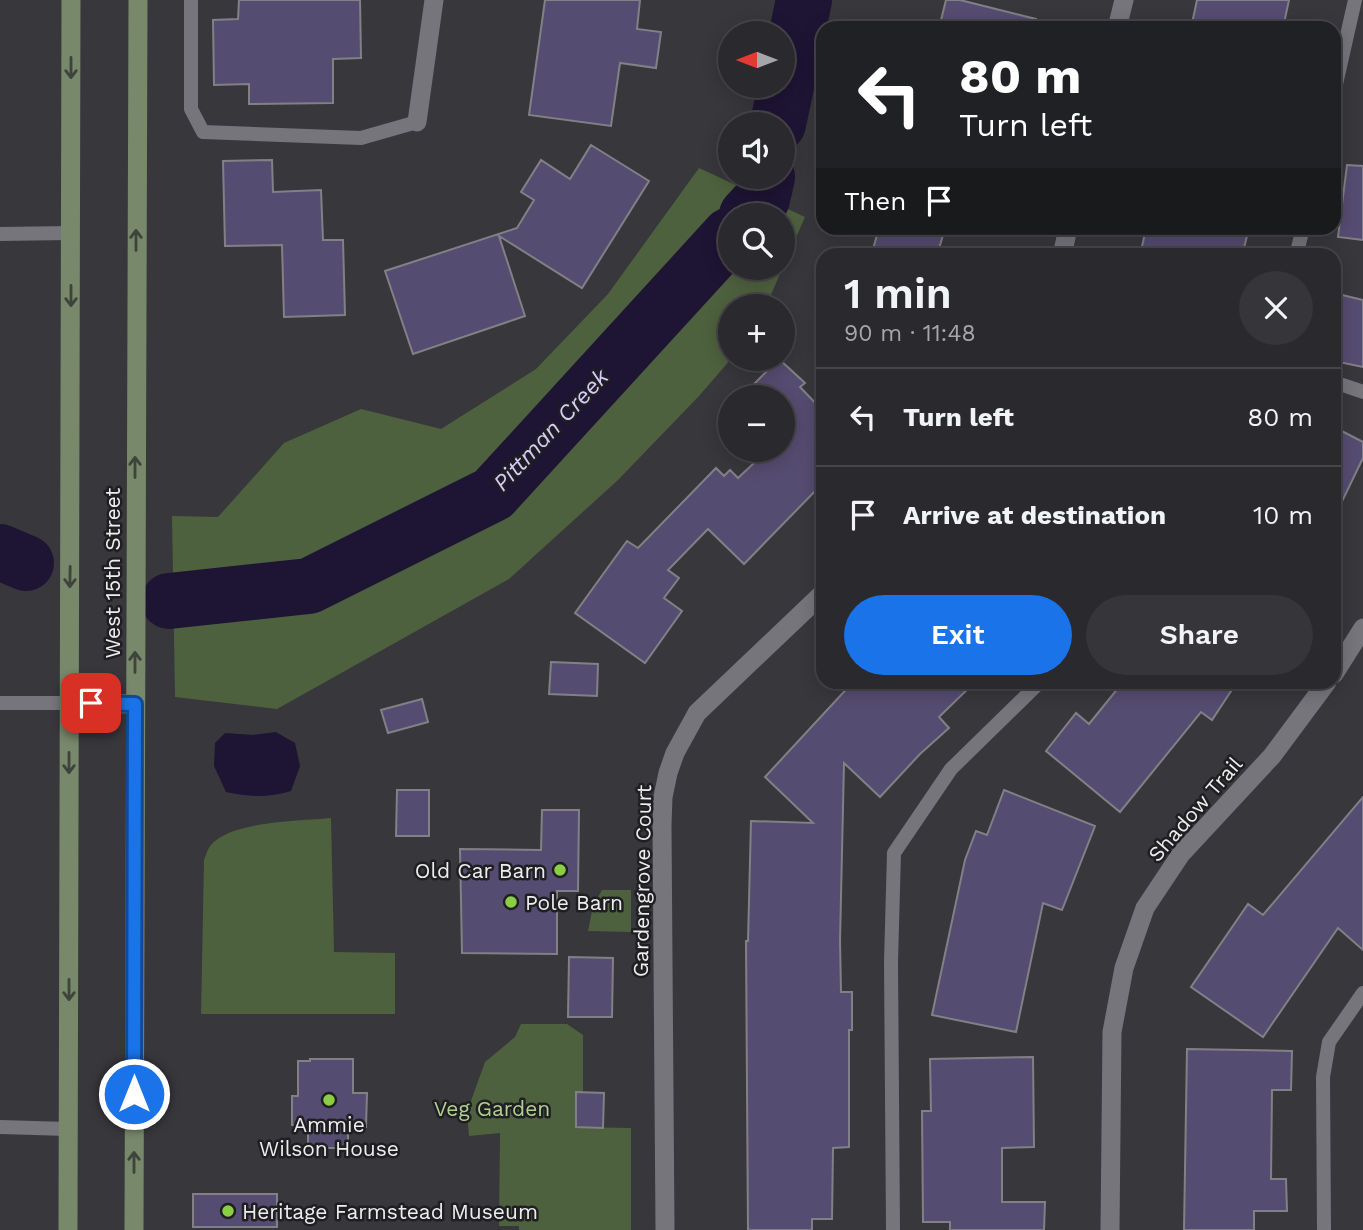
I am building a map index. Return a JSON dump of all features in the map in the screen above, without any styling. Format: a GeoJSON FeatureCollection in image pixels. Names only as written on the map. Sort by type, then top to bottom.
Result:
{"type":"FeatureCollection","features":[{"type":"Feature","properties":{"kind":"main road","name":"West 15th Street"},"geometry":{"type":"LineString","coordinates":[[68,1230],[71,0]]}},
{"type":"Feature","properties":{"kind":"main road","name":"West 15th Street"},"geometry":{"type":"LineString","coordinates":[[134,1230],[138,0]]}},
{"type":"Feature","properties":{"kind":"main road"},"geometry":{"type":"LineString","coordinates":[[69,703],[135,704]]}},
{"type":"Feature","properties":{"kind":"street"},"geometry":{"type":"LineString","coordinates":[[417,122],[434,0]]}},
{"type":"Feature","properties":{"kind":"street"},"geometry":{"type":"LineString","coordinates":[[1119,21],[1124,0]]}},
{"type":"Feature","properties":{"kind":"street","name":"Gardengrove Court"},"geometry":{"type":"LineString","coordinates":[[665,1230],[662,825],[663,797],[668,772],[697,713],[816,600]]}},
{"type":"Feature","properties":{"kind":"street"},"geometry":{"type":"LineString","coordinates":[[1341,663],[1363,628]]}},
{"type":"Feature","properties":{"kind":"street","name":"Shadow Trail"},"geometry":{"type":"LineString","coordinates":[[1110,1230],[1112,1032],[1124,968],[1146,908],[1181,854],[1272,756],[1322,689]]}},
{"type":"Feature","properties":{"kind":"lane"},"geometry":{"type":"LineString","coordinates":[[191,0],[191,109],[203,132],[361,138],[417,122]]}},
{"type":"Feature","properties":{"kind":"lane"},"geometry":{"type":"LineString","coordinates":[[1341,60],[1354,0]]}},
{"type":"Feature","properties":{"kind":"lane"},"geometry":{"type":"LineString","coordinates":[[0,234],[71,233]]}},
{"type":"Feature","properties":{"kind":"lane"},"geometry":{"type":"LineString","coordinates":[[1341,384],[1363,392]]}},
{"type":"Feature","properties":{"kind":"lane"},"geometry":{"type":"LineString","coordinates":[[893,1230],[891,962],[894,853],[951,769],[1033,689]]}},
{"type":"Feature","properties":{"kind":"lane"},"geometry":{"type":"LineString","coordinates":[[0,703],[69,703]]}},
{"type":"Feature","properties":{"kind":"lane"},"geometry":{"type":"LineString","coordinates":[[1324,1230],[1323,1077],[1329,1042],[1363,993]]}},
{"type":"Feature","properties":{"kind":"lane"},"geometry":{"type":"LineString","coordinates":[[0,1127],[68,1129]]}},
{"type":"Feature","properties":{"kind":"green space"},"geometry":{"type":"Polygon","coordinates":[[[699,168],[718,177],[718,189],[744,189],[775,203],[718,203],[718,280],[777,280],[771,294],[718,294],[718,371],[721,371],[618,480],[509,579],[277,709],[175,697],[172,516],[218,517],[284,443],[361,409],[441,429],[536,369],[608,294],[699,168]]]}},
{"type":"Feature","properties":{"kind":"green space"},"geometry":{"type":"Polygon","coordinates":[[[795,212],[805,217],[795,240],[795,212]]]}},
{"type":"Feature","properties":{"kind":"green space"},"geometry":{"type":"Polygon","coordinates":[[[331,818],[334,952],[395,953],[395,1014],[201,1014],[204,860],[210,846],[220,837],[249,827],[331,818]]]}},
{"type":"Feature","properties":{"kind":"green space"},"geometry":{"type":"Polygon","coordinates":[[[602,890],[631,890],[631,932],[588,931],[593,906],[602,890]]]}},
{"type":"Feature","properties":{"kind":"green space","name":"Veg Garden"},"geometry":{"type":"Polygon","coordinates":[[[521,1024],[567,1024],[583,1035],[583,1092],[576,1093],[576,1127],[631,1128],[631,1230],[519,1230],[519,1226],[499,1226],[500,1133],[469,1136],[467,1112],[485,1062],[515,1037],[521,1024]]]}},
{"type":"Feature","properties":{"kind":"shaded area"},"geometry":{"type":"Polygon","coordinates":[[[276,732],[295,743],[300,766],[291,791],[258,796],[226,792],[214,766],[215,743],[225,733],[253,735],[276,732]]]}},
{"type":"Feature","properties":{"kind":"building"},"geometry":{"type":"Polygon","coordinates":[[[239,0],[360,0],[361,58],[333,59],[333,103],[249,104],[249,84],[214,85],[213,20],[238,19],[239,0]]]}},
{"type":"Feature","properties":{"kind":"building"},"geometry":{"type":"Polygon","coordinates":[[[545,0],[640,0],[637,29],[661,32],[656,68],[620,63],[611,126],[529,115],[545,0]]]}},
{"type":"Feature","properties":{"kind":"building"},"geometry":{"type":"Polygon","coordinates":[[[946,0],[960,0],[1036,19],[1036,21],[941,21],[946,0]]]}},
{"type":"Feature","properties":{"kind":"building"},"geometry":{"type":"Polygon","coordinates":[[[1197,0],[1289,0],[1284,21],[1192,21],[1197,0]]]}},
{"type":"Feature","properties":{"kind":"building"},"geometry":{"type":"Polygon","coordinates":[[[591,145],[649,181],[582,288],[499,236],[525,316],[413,354],[385,271],[517,228],[534,200],[521,192],[541,160],[570,179],[591,145]]]}},
{"type":"Feature","properties":{"kind":"building"},"geometry":{"type":"Polygon","coordinates":[[[272,160],[273,192],[321,190],[323,240],[343,240],[345,315],[284,317],[282,245],[225,246],[223,161],[272,160]]]}},
{"type":"Feature","properties":{"kind":"building"},"geometry":{"type":"Polygon","coordinates":[[[1347,165],[1363,166],[1363,240],[1338,237],[1341,235],[1347,165]]]}},
{"type":"Feature","properties":{"kind":"building"},"geometry":{"type":"Polygon","coordinates":[[[877,235],[943,235],[939,248],[873,248],[877,235]]]}},
{"type":"Feature","properties":{"kind":"building"},"geometry":{"type":"Polygon","coordinates":[[[1144,235],[1247,235],[1244,248],[1142,248],[1144,235]]]}},
{"type":"Feature","properties":{"kind":"building"},"geometry":{"type":"Polygon","coordinates":[[[1341,295],[1363,300],[1363,367],[1341,362],[1341,295]]]}},
{"type":"Feature","properties":{"kind":"building"},"geometry":{"type":"Polygon","coordinates":[[[767,371],[792,371],[805,383],[800,387],[816,404],[816,490],[744,564],[708,529],[668,570],[679,578],[664,598],[682,611],[645,663],[575,613],[627,541],[638,548],[716,468],[724,476],[730,470],[738,478],[755,462],[795,462],[795,385],[755,383],[767,371]]]}},
{"type":"Feature","properties":{"kind":"building"},"geometry":{"type":"Polygon","coordinates":[[[1341,431],[1363,442],[1363,458],[1341,504],[1341,431]]]}},
{"type":"Feature","properties":{"kind":"building"},"geometry":{"type":"Polygon","coordinates":[[[551,662],[598,664],[597,696],[549,694],[551,662]]]}},
{"type":"Feature","properties":{"kind":"building"},"geometry":{"type":"Polygon","coordinates":[[[847,689],[968,689],[939,717],[949,728],[920,754],[880,797],[844,763],[840,941],[841,992],[852,992],[852,1030],[849,1030],[849,1147],[833,1148],[832,1219],[812,1219],[812,1230],[748,1230],[746,941],[751,821],[813,823],[765,777],[847,689]]]}},
{"type":"Feature","properties":{"kind":"building"},"geometry":{"type":"Polygon","coordinates":[[[1117,689],[1232,689],[1212,720],[1201,712],[1120,812],[1046,751],[1076,713],[1089,724],[1117,689]]]}},
{"type":"Feature","properties":{"kind":"building"},"geometry":{"type":"Polygon","coordinates":[[[422,699],[428,722],[388,733],[381,710],[422,699]]]}},
{"type":"Feature","properties":{"kind":"building"},"geometry":{"type":"Polygon","coordinates":[[[397,790],[429,790],[429,836],[396,836],[397,790]]]}},
{"type":"Feature","properties":{"kind":"building"},"geometry":{"type":"Polygon","coordinates":[[[1004,790],[1095,826],[1062,910],[1043,903],[1016,1032],[932,1015],[965,860],[976,831],[987,835],[1004,790]]]}},
{"type":"Feature","properties":{"kind":"building"},"geometry":{"type":"Polygon","coordinates":[[[1363,797],[1363,950],[1338,928],[1263,1037],[1191,987],[1248,904],[1263,915],[1363,797]]]}},
{"type":"Feature","properties":{"kind":"building","name":"Pole Barn"},"geometry":{"type":"Polygon","coordinates":[[[542,810],[579,810],[578,891],[557,891],[557,954],[462,953],[460,849],[541,850],[542,810]]]}},
{"type":"Feature","properties":{"kind":"building"},"geometry":{"type":"Polygon","coordinates":[[[569,957],[613,958],[612,1017],[568,1017],[569,957]]]}},
{"type":"Feature","properties":{"kind":"building"},"geometry":{"type":"Polygon","coordinates":[[[1187,1049],[1292,1051],[1291,1090],[1272,1090],[1271,1179],[1286,1179],[1287,1211],[1254,1211],[1254,1230],[1184,1230],[1187,1049]]]}},
{"type":"Feature","properties":{"kind":"building"},"geometry":{"type":"Polygon","coordinates":[[[1033,1057],[1034,1147],[1002,1148],[1002,1202],[1045,1202],[1044,1230],[950,1230],[950,1222],[923,1222],[922,1111],[931,1111],[930,1059],[1033,1057]]]}},
{"type":"Feature","properties":{"kind":"building","name":"Ammie Wilson House"},"geometry":{"type":"Polygon","coordinates":[[[353,1059],[353,1093],[367,1093],[366,1127],[348,1127],[348,1148],[308,1148],[308,1125],[292,1125],[292,1096],[298,1096],[298,1061],[353,1059]]]}},
{"type":"Feature","properties":{"kind":"building"},"geometry":{"type":"Polygon","coordinates":[[[576,1092],[604,1093],[603,1128],[576,1127],[576,1092]]]}},
{"type":"Feature","properties":{"kind":"building"},"geometry":{"type":"Polygon","coordinates":[[[193,1194],[277,1194],[277,1227],[193,1227],[193,1194]]]}},
{"type":"Feature","properties":{"kind":"waterway","name":"Pittman Creek"},"geometry":{"type":"LineString","coordinates":[[781,112],[804,0]]}},
{"type":"Feature","properties":{"kind":"waterway","name":"Pittman Creek"},"geometry":{"type":"LineString","coordinates":[[758,203],[764,189]]}},
{"type":"Feature","properties":{"kind":"waterway","name":"Pittman Creek"},"geometry":{"type":"LineString","coordinates":[[169,601],[309,586],[493,494],[718,248]]}},
{"type":"Feature","properties":{"kind":"waterway","name":"Pittman Creek"},"geometry":{"type":"LineString","coordinates":[[0,552],[26,563]]}},
{"type":"Feature","properties":{"kind":"place","name":"Old Car Barn"},"geometry":{"type":"Point","coordinates":[560,870]}},
{"type":"Feature","properties":{"kind":"place","name":"Pole Barn"},"geometry":{"type":"Point","coordinates":[511,902]}},
{"type":"Feature","properties":{"kind":"place","name":"Ammie Wilson House"},"geometry":{"type":"Point","coordinates":[329,1100]}},
{"type":"Feature","properties":{"kind":"place","name":"Heritage Farmstead Museum"},"geometry":{"type":"Point","coordinates":[228,1211]}},
{"type":"Feature","properties":{"kind":"route"},"geometry":{"type":"LineString","coordinates":[[91,703],[135,704],[134,1094]]}}]}
